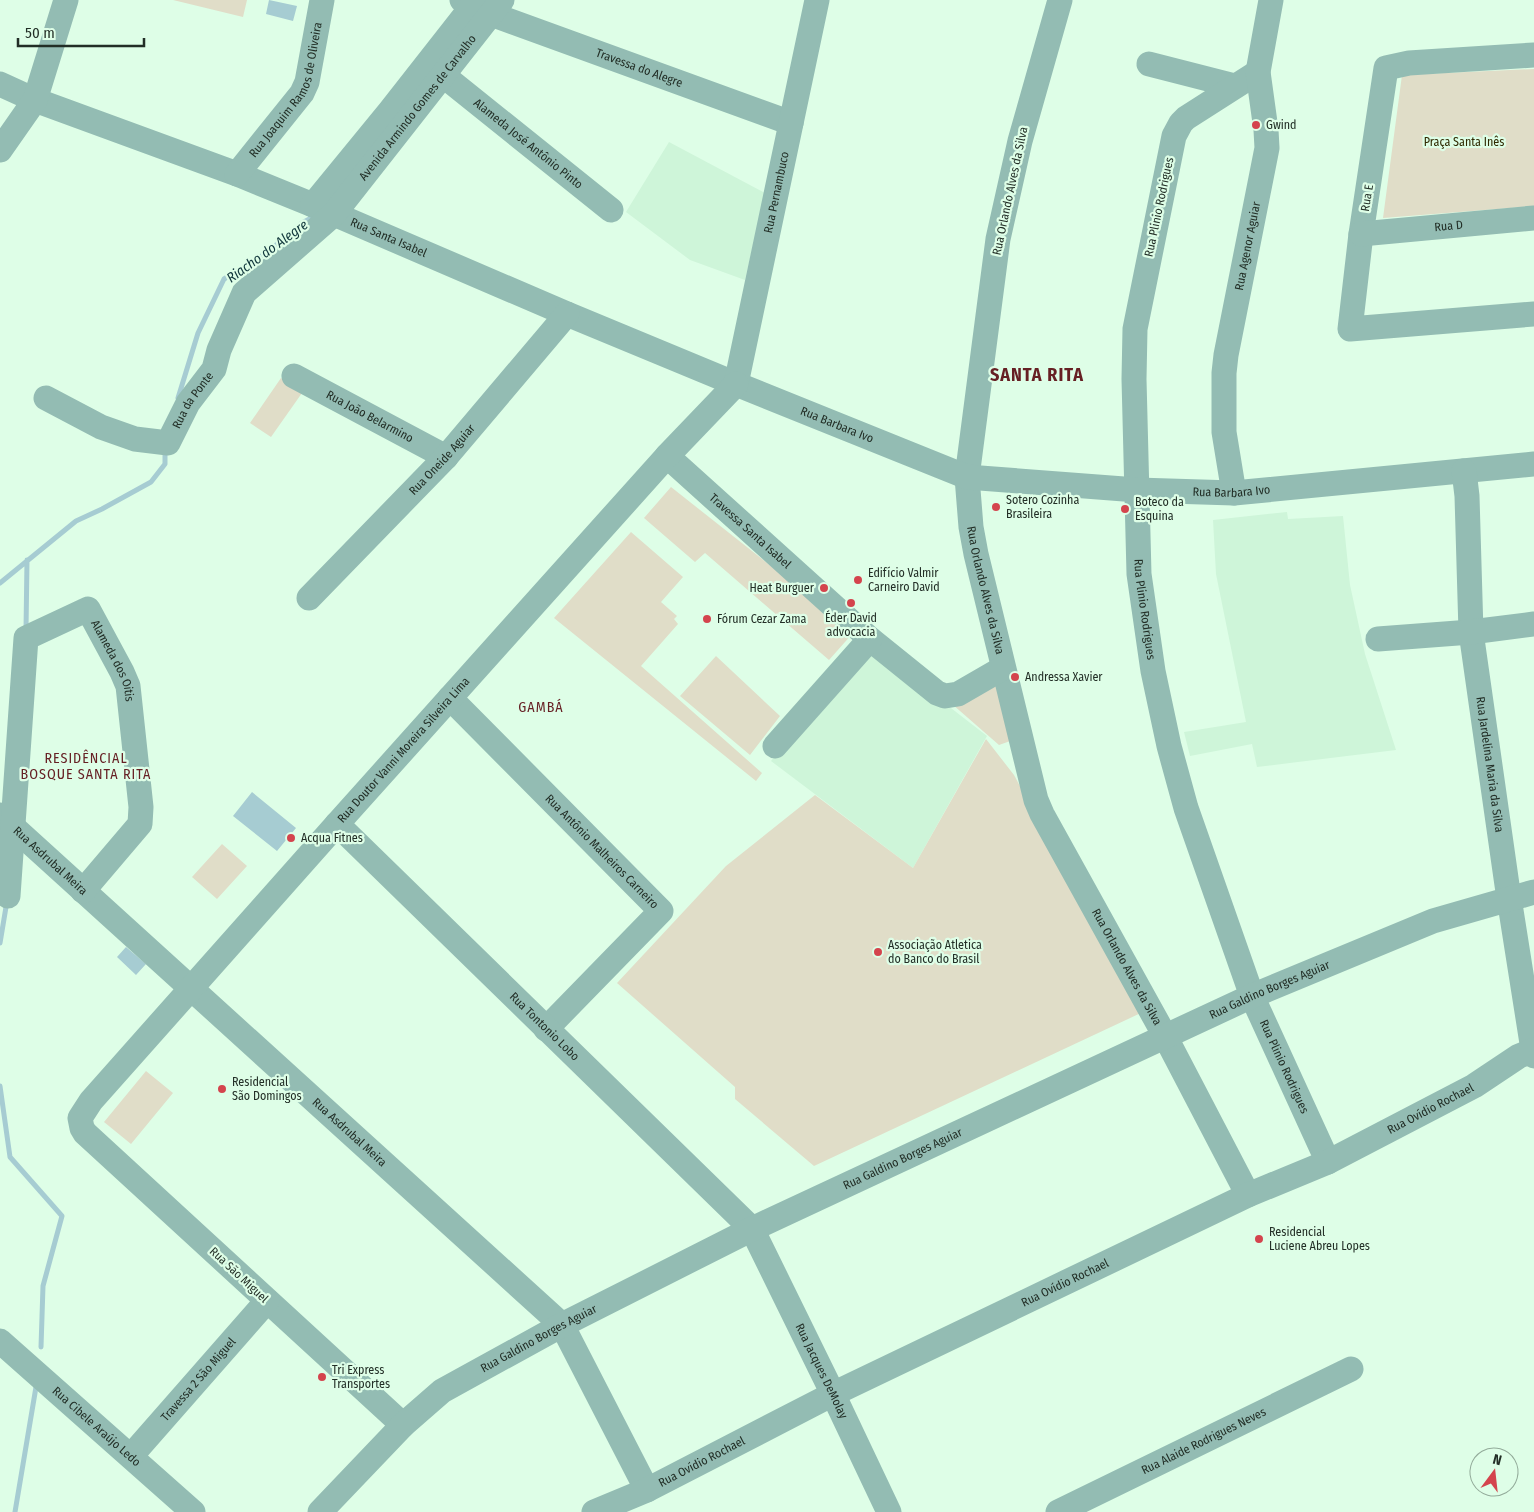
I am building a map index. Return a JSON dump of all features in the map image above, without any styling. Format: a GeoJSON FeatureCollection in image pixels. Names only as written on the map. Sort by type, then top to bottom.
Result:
{"type":"FeatureCollection","features":[{"type":"Feature","properties":{"kind":"street"},"geometry":{"type":"LineString","coordinates":[[0,150],[35,100],[66,0]]}},
{"type":"Feature","properties":{"kind":"street","name":"Rua Joaquim Ramos de Oliveira"},"geometry":{"type":"LineString","coordinates":[[237,174],[302,93],[307,82],[322,0]]}},
{"type":"Feature","properties":{"kind":"street","name":"Rua Pernambuco"},"geometry":{"type":"LineString","coordinates":[[736,384],[818,0]]}},
{"type":"Feature","properties":{"kind":"street","name":"Rua Orlando Alves da Silva"},"geometry":{"type":"LineString","coordinates":[[1060,0],[1020,141],[998,239],[967,476],[971,527],[1003,668],[1039,807],[1165,1036],[1248,1194]]}},
{"type":"Feature","properties":{"kind":"street","name":"Rua Agenor Aguiar"},"geometry":{"type":"LineString","coordinates":[[1234,493],[1224,432],[1224,373],[1266,148],[1266,130],[1258,72],[1271,0]]}},
{"type":"Feature","properties":{"kind":"street","name":"Travessa do Alegre"},"geometry":{"type":"LineString","coordinates":[[481,6],[791,123]]}},
{"type":"Feature","properties":{"kind":"street","name":"Avenida Armindo Gomes de Carvalho"},"geometry":{"type":"LineString","coordinates":[[321,208],[444,76],[481,6]]}},
{"type":"Feature","properties":{"kind":"street","name":"Avenida Armindo Gomes de Carvalho"},"geometry":{"type":"LineString","coordinates":[[321,208],[390,111],[481,6]]}},
{"type":"Feature","properties":{"kind":"street","name":"Rua E"},"geometry":{"type":"LineString","coordinates":[[1534,56],[1409,63],[1386,68],[1361,234],[1350,329],[1534,314]]}},
{"type":"Feature","properties":{"kind":"street"},"geometry":{"type":"LineString","coordinates":[[1149,64],[1235,86]]}},
{"type":"Feature","properties":{"kind":"street","name":"Rua Plinio Rodrigues"},"geometry":{"type":"LineString","coordinates":[[1258,72],[1186,118],[1174,136],[1135,329],[1134,379],[1139,574],[1153,671],[1169,746],[1186,808],[1252,996],[1328,1162]]}},
{"type":"Feature","properties":{"kind":"street","name":"Alameda José Antônio Pinto"},"geometry":{"type":"LineString","coordinates":[[444,76],[611,210]]}},
{"type":"Feature","properties":{"kind":"street","name":"Rua Santa Isabel"},"geometry":{"type":"LineString","coordinates":[[0,84],[35,100],[237,174],[321,208],[567,314],[736,384]]}},
{"type":"Feature","properties":{"kind":"street","name":"Rua da Ponte"},"geometry":{"type":"LineString","coordinates":[[46,398],[101,427],[135,439],[168,442],[188,403],[214,369],[219,350],[244,294],[321,208]]}},
{"type":"Feature","properties":{"kind":"street","name":"Rua D"},"geometry":{"type":"LineString","coordinates":[[1361,234],[1534,218]]}},
{"type":"Feature","properties":{"kind":"street","name":"Rua Oneide Aguiar"},"geometry":{"type":"LineString","coordinates":[[309,598],[446,458],[567,314]]}},
{"type":"Feature","properties":{"kind":"street","name":"Rua João Belarmino"},"geometry":{"type":"LineString","coordinates":[[294,376],[446,458]]}},
{"type":"Feature","properties":{"kind":"street","name":"Rua Barbara Ivo"},"geometry":{"type":"LineString","coordinates":[[736,384],[967,476],[1137,490],[1234,493],[1534,464]]}},
{"type":"Feature","properties":{"kind":"street","name":"Rua Doutor Vanni Moreira Silveira Lima"},"geometry":{"type":"LineString","coordinates":[[80,1122],[83,1112],[91,1101],[336,824],[667,456],[736,384]]}},
{"type":"Feature","properties":{"kind":"street","name":"Travessa Santa Isabel"},"geometry":{"type":"LineString","coordinates":[[667,456],[870,639],[937,693],[952,696],[1003,668]]}},
{"type":"Feature","properties":{"kind":"street","name":"Rua Jardelina Maria da Silva"},"geometry":{"type":"LineString","coordinates":[[1464,471],[1467,496],[1471,632],[1533,1052]]}},
{"type":"Feature","properties":{"kind":"street","name":"Alameda dos Oitis"},"geometry":{"type":"LineString","coordinates":[[6,821],[26,638],[88,609],[128,686],[141,807],[140,824],[83,891]]}},
{"type":"Feature","properties":{"kind":"street"},"geometry":{"type":"LineString","coordinates":[[1378,638],[1471,632],[1534,624]]}},
{"type":"Feature","properties":{"kind":"street"},"geometry":{"type":"LineString","coordinates":[[775,746],[870,639]]}},
{"type":"Feature","properties":{"kind":"street","name":"Rua Antônio Malheiros Carneiro"},"geometry":{"type":"LineString","coordinates":[[450,698],[661,911],[546,1029]]}},
{"type":"Feature","properties":{"kind":"street"},"geometry":{"type":"LineString","coordinates":[[6,821],[8,896]]}},
{"type":"Feature","properties":{"kind":"street","name":"Rua Asdrubal Meira"},"geometry":{"type":"LineString","coordinates":[[6,821],[562,1325],[647,1490]]}},
{"type":"Feature","properties":{"kind":"street","name":"Rua Tontonio Lobo"},"geometry":{"type":"LineString","coordinates":[[336,824],[752,1230]]}},
{"type":"Feature","properties":{"kind":"street","name":"Rua Galdino Borges Aguiar"},"geometry":{"type":"LineString","coordinates":[[320,1512],[403,1425],[442,1391],[562,1325],[752,1230],[1252,996],[1433,921],[1534,892]]}},
{"type":"Feature","properties":{"kind":"street","name":"Rua Ovídio Rochael"},"geometry":{"type":"LineString","coordinates":[[594,1512],[647,1490],[833,1394],[1248,1194],[1328,1162],[1474,1086],[1519,1056],[1533,1052]]}},
{"type":"Feature","properties":{"kind":"street","name":"Rua São Miguel"},"geometry":{"type":"LineString","coordinates":[[80,1122],[85,1132],[403,1425]]}},
{"type":"Feature","properties":{"kind":"street","name":"Rua Jacques DeMolay"},"geometry":{"type":"LineString","coordinates":[[752,1230],[889,1512]]}},
{"type":"Feature","properties":{"kind":"street","name":"Travessa 2 São Miguel"},"geometry":{"type":"LineString","coordinates":[[131,1456],[267,1301]]}},
{"type":"Feature","properties":{"kind":"street","name":"Rua Cibele Araújo Ledo"},"geometry":{"type":"LineString","coordinates":[[0,1341],[193,1512]]}},
{"type":"Feature","properties":{"kind":"street","name":"Rua Alaide Rodrigues Neves"},"geometry":{"type":"LineString","coordinates":[[1058,1512],[1351,1370]]}},
{"type":"Feature","properties":{"kind":"shaded area"},"geometry":{"type":"Polygon","coordinates":[[[669,142],[765,193],[745,280],[690,260],[626,212],[669,142]]]}},
{"type":"Feature","properties":{"kind":"shaded area"},"geometry":{"type":"Polygon","coordinates":[[[1287,512],[1288,519],[1343,516],[1350,585],[1365,654],[1396,750],[1257,767],[1252,744],[1190,756],[1184,732],[1246,722],[1216,574],[1213,520],[1287,512]]]}},
{"type":"Feature","properties":{"kind":"shaded area"},"geometry":{"type":"Polygon","coordinates":[[[866,642],[987,736],[913,868],[771,761],[866,642]]]}},
{"type":"Feature","properties":{"kind":"green space"},"geometry":{"type":"Polygon","coordinates":[[[173,0],[247,0],[243,17],[173,0]]]}},
{"type":"Feature","properties":{"kind":"green space","name":"Praça Santa Inês"},"geometry":{"type":"Polygon","coordinates":[[[1534,69],[1534,206],[1383,218],[1402,75],[1534,69]]]}},
{"type":"Feature","properties":{"kind":"green space"},"geometry":{"type":"Polygon","coordinates":[[[281,378],[302,393],[271,437],[250,423],[281,378]]]}},
{"type":"Feature","properties":{"kind":"green space"},"geometry":{"type":"Polygon","coordinates":[[[671,487],[848,627],[853,633],[829,660],[705,553],[695,562],[644,518],[671,487]]]}},
{"type":"Feature","properties":{"kind":"green space"},"geometry":{"type":"Polygon","coordinates":[[[631,532],[683,577],[661,602],[677,616],[674,619],[678,624],[641,666],[762,773],[756,781],[554,618],[631,532]]]}},
{"type":"Feature","properties":{"kind":"green space"},"geometry":{"type":"Polygon","coordinates":[[[716,656],[780,716],[750,755],[680,696],[716,656]]]}},
{"type":"Feature","properties":{"kind":"green space"},"geometry":{"type":"Polygon","coordinates":[[[1001,681],[1013,740],[999,745],[952,704],[1001,681]]]}},
{"type":"Feature","properties":{"kind":"green space","name":"Associação Atletica do Banco do Brasil"},"geometry":{"type":"Polygon","coordinates":[[[986,739],[1014,775],[1143,1012],[814,1166],[735,1099],[735,1087],[617,983],[726,866],[815,795],[913,868],[986,739]]]}},
{"type":"Feature","properties":{"kind":"green space"},"geometry":{"type":"Polygon","coordinates":[[[222,844],[247,866],[217,899],[192,877],[222,844]]]}},
{"type":"Feature","properties":{"kind":"green space"},"geometry":{"type":"Polygon","coordinates":[[[146,1071],[173,1093],[131,1144],[104,1122],[146,1071]]]}},
{"type":"Feature","properties":{"kind":"water"},"geometry":{"type":"Polygon","coordinates":[[[269,0],[297,6],[293,21],[266,14],[269,0]]]}},
{"type":"Feature","properties":{"kind":"water"},"geometry":{"type":"Polygon","coordinates":[[[252,792],[296,828],[277,851],[233,816],[252,792]]]}},
{"type":"Feature","properties":{"kind":"water"},"geometry":{"type":"Polygon","coordinates":[[[126,947],[146,964],[136,975],[117,957],[126,947]]]}},
{"type":"Feature","properties":{"kind":"waterway","name":"Riacho do Alegre"},"geometry":{"type":"LineString","coordinates":[[178,398],[198,333],[224,279],[268,252],[302,223],[315,216]]}},
{"type":"Feature","properties":{"kind":"waterway","name":"Riacho do Alegre"},"geometry":{"type":"LineString","coordinates":[[0,583],[76,521],[151,482],[165,464],[165,450]]}},
{"type":"Feature","properties":{"kind":"waterway"},"geometry":{"type":"LineString","coordinates":[[26,630],[27,560]]}},
{"type":"Feature","properties":{"kind":"waterway"},"geometry":{"type":"LineString","coordinates":[[0,943],[7,901]]}},
{"type":"Feature","properties":{"kind":"waterway"},"geometry":{"type":"LineString","coordinates":[[0,1086],[10,1157],[62,1216],[43,1286],[41,1347]]}},
{"type":"Feature","properties":{"kind":"waterway"},"geometry":{"type":"LineString","coordinates":[[15,1512],[36,1387]]}},
{"type":"Feature","properties":{"kind":"place","name":"Gwind"},"geometry":{"type":"Point","coordinates":[1256,125]}},
{"type":"Feature","properties":{"kind":"place","name":"Sotero Cozinha Brasileira"},"geometry":{"type":"Point","coordinates":[996,507]}},
{"type":"Feature","properties":{"kind":"place","name":"Boteco da Esquina"},"geometry":{"type":"Point","coordinates":[1125,509]}},
{"type":"Feature","properties":{"kind":"place","name":"Edifício Valmir Carneiro David"},"geometry":{"type":"Point","coordinates":[858,580]}},
{"type":"Feature","properties":{"kind":"place","name":"Heat Burguer"},"geometry":{"type":"Point","coordinates":[824,588]}},
{"type":"Feature","properties":{"kind":"place","name":"Éder David advocacia"},"geometry":{"type":"Point","coordinates":[851,603]}},
{"type":"Feature","properties":{"kind":"place","name":"Fórum Cezar Zama"},"geometry":{"type":"Point","coordinates":[707,619]}},
{"type":"Feature","properties":{"kind":"place","name":"Andressa Xavier"},"geometry":{"type":"Point","coordinates":[1015,677]}},
{"type":"Feature","properties":{"kind":"place","name":"Acqua Fitnes"},"geometry":{"type":"Point","coordinates":[291,838]}},
{"type":"Feature","properties":{"kind":"place","name":"Associação Atletica do Banco do Brasil"},"geometry":{"type":"Point","coordinates":[878,952]}},
{"type":"Feature","properties":{"kind":"place","name":"Residencial São Domingos"},"geometry":{"type":"Point","coordinates":[222,1089]}},
{"type":"Feature","properties":{"kind":"place","name":"Residencial Luciene Abreu Lopes"},"geometry":{"type":"Point","coordinates":[1259,1239]}},
{"type":"Feature","properties":{"kind":"place","name":"Tri Express Transportes"},"geometry":{"type":"Point","coordinates":[322,1377]}},
{"type":"Feature","properties":{"kind":"district","name":"SANTA RITA"},"geometry":{"type":"Point","coordinates":[1037,375]}},
{"type":"Feature","properties":{"kind":"district","name":"GAMBÁ"},"geometry":{"type":"Point","coordinates":[541,707]}},
{"type":"Feature","properties":{"kind":"district","name":"RESIDÊNCIAL BOSQUE SANTA RITA"},"geometry":{"type":"Point","coordinates":[86,766]}}]}
